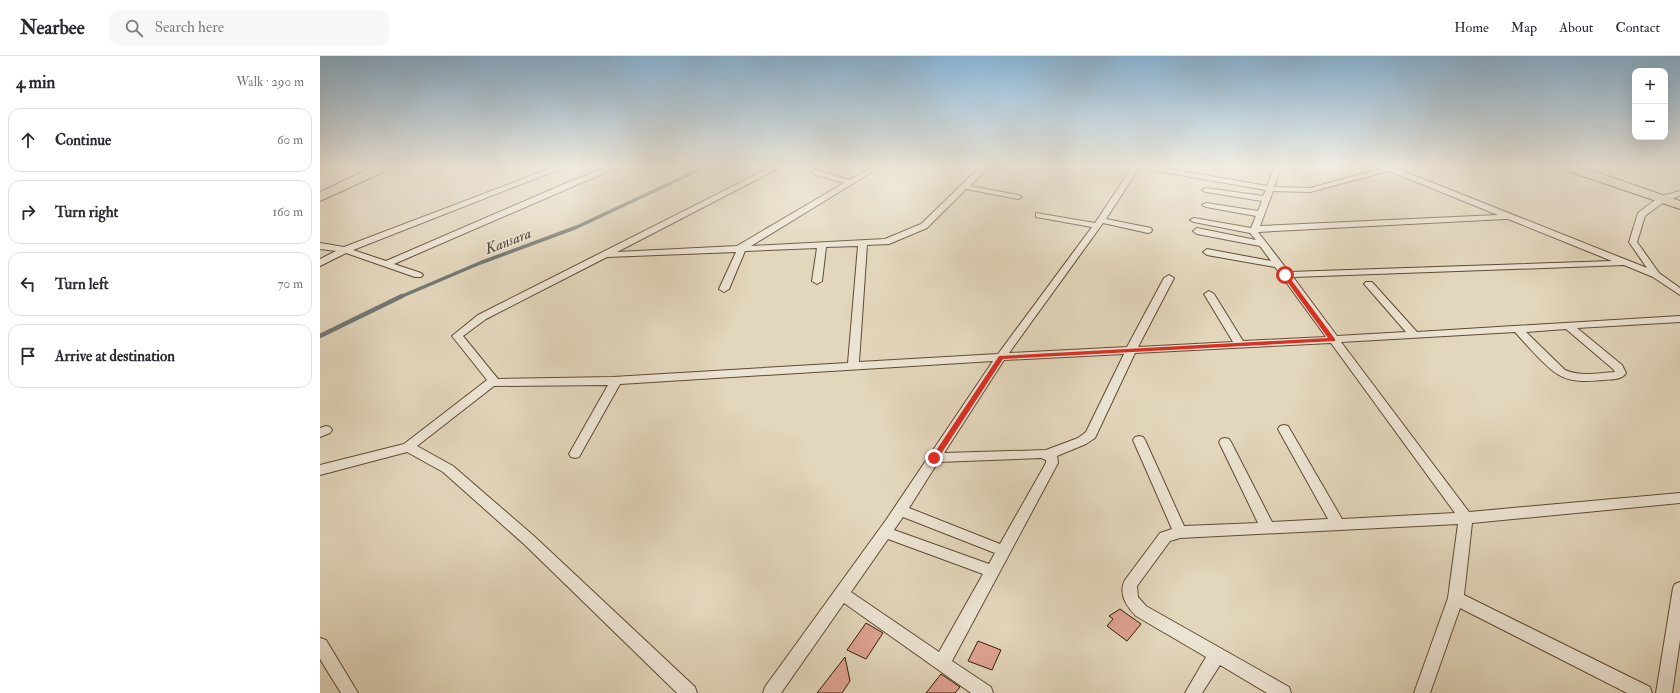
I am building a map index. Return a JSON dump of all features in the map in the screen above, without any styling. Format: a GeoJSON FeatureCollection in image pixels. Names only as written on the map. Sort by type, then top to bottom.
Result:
{"type":"FeatureCollection","features":[{"type":"Feature","properties":{"kind":"main road"},"geometry":{"type":"LineString","coordinates":[[1655,197],[1680,205]]}},
{"type":"Feature","properties":{"kind":"street"},"geometry":{"type":"LineString","coordinates":[[320,263],[345,250],[486,197]]}},
{"type":"Feature","properties":{"kind":"street"},"geometry":{"type":"LineString","coordinates":[[386,264],[541,197]]}},
{"type":"Feature","properties":{"kind":"street"},"geometry":{"type":"LineString","coordinates":[[721,197],[482,318],[457,336],[495,383],[544,384],[616,381],[1001,357],[1415,336],[1680,319]]}},
{"type":"Feature","properties":{"kind":"street"},"geometry":{"type":"LineString","coordinates":[[724,288],[739,250],[827,197]]}},
{"type":"Feature","properties":{"kind":"street"},"geometry":{"type":"LineString","coordinates":[[605,255],[886,242],[924,226],[955,197]]}},
{"type":"Feature","properties":{"kind":"street"},"geometry":{"type":"LineString","coordinates":[[771,693],[900,510],[1001,357],[1117,197]]}},
{"type":"Feature","properties":{"kind":"street"},"geometry":{"type":"LineString","coordinates":[[1252,197],[1267,199],[1254,232],[1466,518],[1456,598],[1422,693]]}},
{"type":"Feature","properties":{"kind":"street"},"geometry":{"type":"LineString","coordinates":[[1459,197],[1656,275],[1680,292]]}},
{"type":"Feature","properties":{"kind":"street"},"geometry":{"type":"LineString","coordinates":[[1656,275],[1633,242],[1640,215],[1662,199],[1668,197]]}},
{"type":"Feature","properties":{"kind":"street"},"geometry":{"type":"LineString","coordinates":[[1206,205],[1261,214]]}},
{"type":"Feature","properties":{"kind":"street"},"geometry":{"type":"LineString","coordinates":[[1038,215],[1148,230]]}},
{"type":"Feature","properties":{"kind":"street"},"geometry":{"type":"LineString","coordinates":[[1194,220],[1255,230],[1508,217]]}},
{"type":"Feature","properties":{"kind":"street"},"geometry":{"type":"LineString","coordinates":[[1197,231],[1263,244]]}},
{"type":"Feature","properties":{"kind":"street"},"geometry":{"type":"LineString","coordinates":[[853,366],[863,243]]}},
{"type":"Feature","properties":{"kind":"street"},"geometry":{"type":"LineString","coordinates":[[320,246],[345,250],[418,276]]}},
{"type":"Feature","properties":{"kind":"street"},"geometry":{"type":"LineString","coordinates":[[817,281],[822,246]]}},
{"type":"Feature","properties":{"kind":"street"},"geometry":{"type":"LineString","coordinates":[[1207,252],[1278,265]]}},
{"type":"Feature","properties":{"kind":"street"},"geometry":{"type":"LineString","coordinates":[[1285,275],[1627,263]]}},
{"type":"Feature","properties":{"kind":"street"},"geometry":{"type":"LineString","coordinates":[[934,458],[1047,454],[1082,441],[1091,435],[1130,350],[1169,278]]}},
{"type":"Feature","properties":{"kind":"street"},"geometry":{"type":"LineString","coordinates":[[1369,284],[1415,336]]}},
{"type":"Feature","properties":{"kind":"street"},"geometry":{"type":"LineString","coordinates":[[1209,294],[1240,345]]}},
{"type":"Feature","properties":{"kind":"street"},"geometry":{"type":"LineString","coordinates":[[1518,329],[1561,372],[1568,376],[1582,377],[1619,375],[1621,373],[1618,367],[1568,326]]}},
{"type":"Feature","properties":{"kind":"street"},"geometry":{"type":"LineString","coordinates":[[320,470],[408,447],[493,381]]}},
{"type":"Feature","properties":{"kind":"street"},"geometry":{"type":"LineString","coordinates":[[575,454],[616,381]]}},
{"type":"Feature","properties":{"kind":"street"},"geometry":{"type":"LineString","coordinates":[[1284,429],[1338,524]]}},
{"type":"Feature","properties":{"kind":"street"},"geometry":{"type":"LineString","coordinates":[[1139,440],[1180,532]]}},
{"type":"Feature","properties":{"kind":"street"},"geometry":{"type":"LineString","coordinates":[[1225,442],[1268,528]]}},
{"type":"Feature","properties":{"kind":"street"},"geometry":{"type":"LineString","coordinates":[[408,447],[448,469],[530,541],[689,693]]}},
{"type":"Feature","properties":{"kind":"street"},"geometry":{"type":"LineString","coordinates":[[942,663],[1052,463],[1052,458],[1047,454]]}},
{"type":"Feature","properties":{"kind":"street"},"geometry":{"type":"LineString","coordinates":[[1283,693],[1141,611],[1132,602],[1128,592],[1130,584],[1165,537],[1180,532],[1466,518],[1680,498]]}},
{"type":"Feature","properties":{"kind":"street"},"geometry":{"type":"LineString","coordinates":[[900,510],[1004,551]]}},
{"type":"Feature","properties":{"kind":"street"},"geometry":{"type":"LineString","coordinates":[[884,532],[993,571]]}},
{"type":"Feature","properties":{"kind":"street"},"geometry":{"type":"LineString","coordinates":[[1664,693],[1680,588]]}},
{"type":"Feature","properties":{"kind":"street"},"geometry":{"type":"LineString","coordinates":[[841,593],[985,693]]}},
{"type":"Feature","properties":{"kind":"street"},"geometry":{"type":"LineString","coordinates":[[1456,598],[1644,693]]}},
{"type":"Feature","properties":{"kind":"street"},"geometry":{"type":"LineString","coordinates":[[322,654],[350,693]]}},
{"type":"Feature","properties":{"kind":"street"},"geometry":{"type":"LineString","coordinates":[[1193,693],[1218,655]]}},
{"type":"Feature","properties":{"kind":"building"},"geometry":{"type":"Polygon","coordinates":[[[1120,609],[1141,624],[1127,641],[1107,626],[1113,619],[1109,616],[1120,609]]]}},
{"type":"Feature","properties":{"kind":"building"},"geometry":{"type":"Polygon","coordinates":[[[866,623],[883,633],[866,659],[847,650],[866,623]]]}},
{"type":"Feature","properties":{"kind":"building"},"geometry":{"type":"Polygon","coordinates":[[[978,641],[1001,650],[992,670],[968,661],[978,641]]]}},
{"type":"Feature","properties":{"kind":"building"},"geometry":{"type":"Polygon","coordinates":[[[845,657],[850,681],[842,693],[817,693],[845,657]]]}},
{"type":"Feature","properties":{"kind":"building"},"geometry":{"type":"Polygon","coordinates":[[[941,674],[960,687],[955,693],[926,693],[941,674]]]}},
{"type":"Feature","properties":{"kind":"waterway","name":"Kansara"},"geometry":{"type":"LineString","coordinates":[[400,297],[480,263],[577,227],[642,197]]}},
{"type":"Feature","properties":{"kind":"waterway","name":"Kansara"},"geometry":{"type":"LineString","coordinates":[[320,336],[402,296]]}},
{"type":"Feature","properties":{"kind":"route"},"geometry":{"type":"LineString","coordinates":[[934,458],[1001,357],[1333,340],[1285,275]]}}]}
